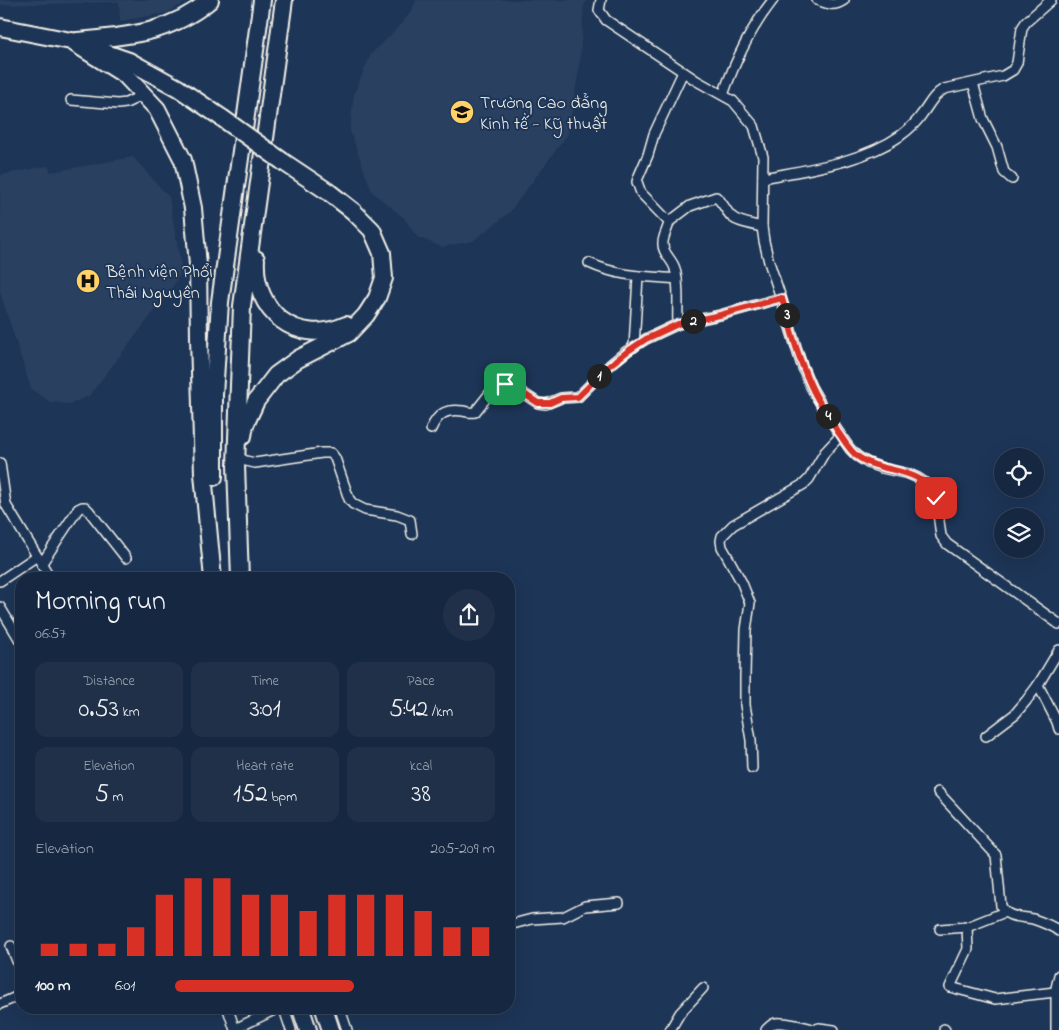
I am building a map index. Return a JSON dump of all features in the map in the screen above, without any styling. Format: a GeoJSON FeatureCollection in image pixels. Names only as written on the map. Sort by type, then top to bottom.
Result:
{"type":"FeatureCollection","features":[{"type":"Feature","properties":{"kind":"highway"},"geometry":{"type":"LineString","coordinates":[[71,41],[137,35],[156,30],[195,12],[210,0]]}},
{"type":"Feature","properties":{"kind":"highway"},"geometry":{"type":"LineString","coordinates":[[219,572],[214,470],[214,395],[220,302],[262,0]]}},
{"type":"Feature","properties":{"kind":"highway"},"geometry":{"type":"LineString","coordinates":[[283,7],[275,116],[256,248],[255,270],[258,289],[268,306],[282,321],[298,330],[314,333],[330,331],[366,315]]}},
{"type":"Feature","properties":{"kind":"highway"},"geometry":{"type":"LineString","coordinates":[[240,571],[236,465],[242,306],[283,7]]}},
{"type":"Feature","properties":{"kind":"highway"},"geometry":{"type":"LineString","coordinates":[[0,27],[71,41],[129,61],[178,88],[222,118],[337,199],[372,230],[382,253],[384,278],[377,298],[366,315],[349,332],[298,359],[276,375],[256,401],[245,425],[242,444],[244,526],[240,571]]}},
{"type":"Feature","properties":{"kind":"highway"},"geometry":{"type":"LineString","coordinates":[[0,33],[16,31]]}},
{"type":"Feature","properties":{"kind":"highway"},"geometry":{"type":"LineString","coordinates":[[71,41],[125,75],[157,109],[183,160],[194,208],[198,265],[203,474],[212,572]]}},
{"type":"Feature","properties":{"kind":"highway"},"geometry":{"type":"LineString","coordinates":[[303,1014],[308,1030]]}},
{"type":"Feature","properties":{"kind":"highway"},"geometry":{"type":"LineString","coordinates":[[326,1014],[331,1030]]}},
{"type":"Feature","properties":{"kind":"street"},"geometry":{"type":"LineString","coordinates":[[600,0],[599,10],[606,20],[683,72],[733,101],[754,126],[763,157],[762,227],[769,262],[782,298],[801,363],[811,387],[850,450],[868,463],[909,474],[927,484],[936,498],[939,528],[941,536],[947,544],[1059,624]]}},
{"type":"Feature","properties":{"kind":"street"},"geometry":{"type":"LineString","coordinates":[[723,95],[740,51],[764,11],[773,0]]}},
{"type":"Feature","properties":{"kind":"street"},"geometry":{"type":"LineString","coordinates":[[817,0],[830,4],[837,4],[844,0]]}},
{"type":"Feature","properties":{"kind":"street"},"geometry":{"type":"LineString","coordinates":[[763,178],[835,164],[887,144],[916,122],[934,96],[944,89],[1003,76],[1013,70],[1017,64],[1022,28],[1026,22],[1051,0]]}},
{"type":"Feature","properties":{"kind":"street"},"geometry":{"type":"LineString","coordinates":[[669,222],[640,193],[637,182],[654,134],[683,72]]}},
{"type":"Feature","properties":{"kind":"street"},"geometry":{"type":"LineString","coordinates":[[972,83],[983,119],[997,147],[1004,172],[1012,179]]}},
{"type":"Feature","properties":{"kind":"street"},"geometry":{"type":"LineString","coordinates":[[71,100],[118,104],[126,103],[143,95]]}},
{"type":"Feature","properties":{"kind":"street"},"geometry":{"type":"LineString","coordinates":[[678,324],[675,267],[662,243],[669,222],[690,206],[716,197],[735,219],[762,227]]}},
{"type":"Feature","properties":{"kind":"street"},"geometry":{"type":"LineString","coordinates":[[589,263],[603,270],[622,274],[677,279]]}},
{"type":"Feature","properties":{"kind":"street"},"geometry":{"type":"LineString","coordinates":[[634,347],[638,276]]}},
{"type":"Feature","properties":{"kind":"street"},"geometry":{"type":"LineString","coordinates":[[431,428],[441,414],[454,411],[475,412],[494,388],[501,384],[515,388],[538,403],[550,403],[561,398],[578,397],[610,365],[646,339],[678,324],[782,298]]}},
{"type":"Feature","properties":{"kind":"street"},"geometry":{"type":"LineString","coordinates":[[752,768],[751,740],[745,705],[746,630],[750,603],[739,576],[722,546],[722,536],[733,524],[804,484],[825,452],[841,435]]}},
{"type":"Feature","properties":{"kind":"street"},"geometry":{"type":"LineString","coordinates":[[242,459],[246,462],[255,463],[332,453],[351,502],[365,510],[397,515],[410,520],[412,534]]}},
{"type":"Feature","properties":{"kind":"street"},"geometry":{"type":"LineString","coordinates":[[0,463],[3,505],[47,572]]}},
{"type":"Feature","properties":{"kind":"street"},"geometry":{"type":"LineString","coordinates":[[17,572],[40,560],[78,509],[82,507],[89,511],[126,558]]}},
{"type":"Feature","properties":{"kind":"street"},"geometry":{"type":"LineString","coordinates":[[204,572],[207,521]]}},
{"type":"Feature","properties":{"kind":"street"},"geometry":{"type":"LineString","coordinates":[[0,581],[15,573]]}},
{"type":"Feature","properties":{"kind":"street"},"geometry":{"type":"LineString","coordinates":[[0,607],[15,632]]}},
{"type":"Feature","properties":{"kind":"street"},"geometry":{"type":"LineString","coordinates":[[986,736],[1015,714],[1038,685],[1059,650]]}},
{"type":"Feature","properties":{"kind":"street"},"geometry":{"type":"LineString","coordinates":[[1038,685],[1059,729]]}},
{"type":"Feature","properties":{"kind":"street"},"geometry":{"type":"LineString","coordinates":[[938,792],[996,855],[1001,906],[1005,912],[1013,916],[1033,919],[1059,930]]}},
{"type":"Feature","properties":{"kind":"street"},"geometry":{"type":"LineString","coordinates":[[515,923],[532,919],[563,917],[585,906],[619,903]]}},
{"type":"Feature","properties":{"kind":"street"},"geometry":{"type":"LineString","coordinates":[[940,929],[967,927],[1005,912]]}},
{"type":"Feature","properties":{"kind":"street"},"geometry":{"type":"LineString","coordinates":[[967,927],[968,949],[950,987],[994,999],[1055,992]]}},
{"type":"Feature","properties":{"kind":"street"},"geometry":{"type":"LineString","coordinates":[[10,946],[15,957]]}},
{"type":"Feature","properties":{"kind":"street"},"geometry":{"type":"LineString","coordinates":[[1056,1030],[1055,992],[1059,975]]}},
{"type":"Feature","properties":{"kind":"street"},"geometry":{"type":"LineString","coordinates":[[670,1030],[680,1013],[703,988]]}},
{"type":"Feature","properties":{"kind":"street"},"geometry":{"type":"LineString","coordinates":[[0,1004],[15,997]]}},
{"type":"Feature","properties":{"kind":"street"},"geometry":{"type":"LineString","coordinates":[[230,1014],[235,1029],[266,1014]]}},
{"type":"Feature","properties":{"kind":"street"},"geometry":{"type":"LineString","coordinates":[[286,1014],[291,1030]]}},
{"type":"Feature","properties":{"kind":"street"},"geometry":{"type":"LineString","coordinates":[[342,1014],[347,1030]]}},
{"type":"Feature","properties":{"kind":"street"},"geometry":{"type":"LineString","coordinates":[[766,1030],[776,1023],[801,1026],[814,1030],[819,1028],[834,1030]]}},
{"type":"Feature","properties":{"kind":"shaded area"},"geometry":{"type":"Polygon","coordinates":[[[0,0],[190,0],[166,13],[120,21],[119,2],[0,5],[0,0]]]}},
{"type":"Feature","properties":{"kind":"shaded area","name":"Trường Cao đẳng Kinh tế - Kỹ thuật"},"geometry":{"type":"Polygon","coordinates":[[[416,0],[587,0],[584,6],[579,69],[568,134],[509,213],[473,241],[442,247],[417,237],[404,218],[372,192],[350,131],[354,93],[371,54],[411,12],[416,0]]]}},
{"type":"Feature","properties":{"kind":"shaded area","name":"Bệnh viện Phổi Thái Nguyên"},"geometry":{"type":"Polygon","coordinates":[[[133,157],[169,197],[182,271],[170,291],[89,396],[70,404],[50,402],[31,389],[0,292],[0,175],[48,166],[51,172],[133,157]]]}},
{"type":"Feature","properties":{"kind":"place","name":"Trường Cao đẳng Kinh tế - Kỹ thuật"},"geometry":{"type":"Point","coordinates":[462,112]}},
{"type":"Feature","properties":{"kind":"place","name":"Bệnh viện Phổi Thái Nguyên"},"geometry":{"type":"Point","coordinates":[88,281]}},
{"type":"Feature","properties":{"kind":"route"},"geometry":{"type":"LineString","coordinates":[[505,384],[515,388],[538,403],[546,404],[561,398],[578,397],[610,365],[646,339],[684,322],[720,315],[782,298],[801,363],[811,387],[850,450],[868,463],[918,478],[927,484],[936,498]]}}]}
